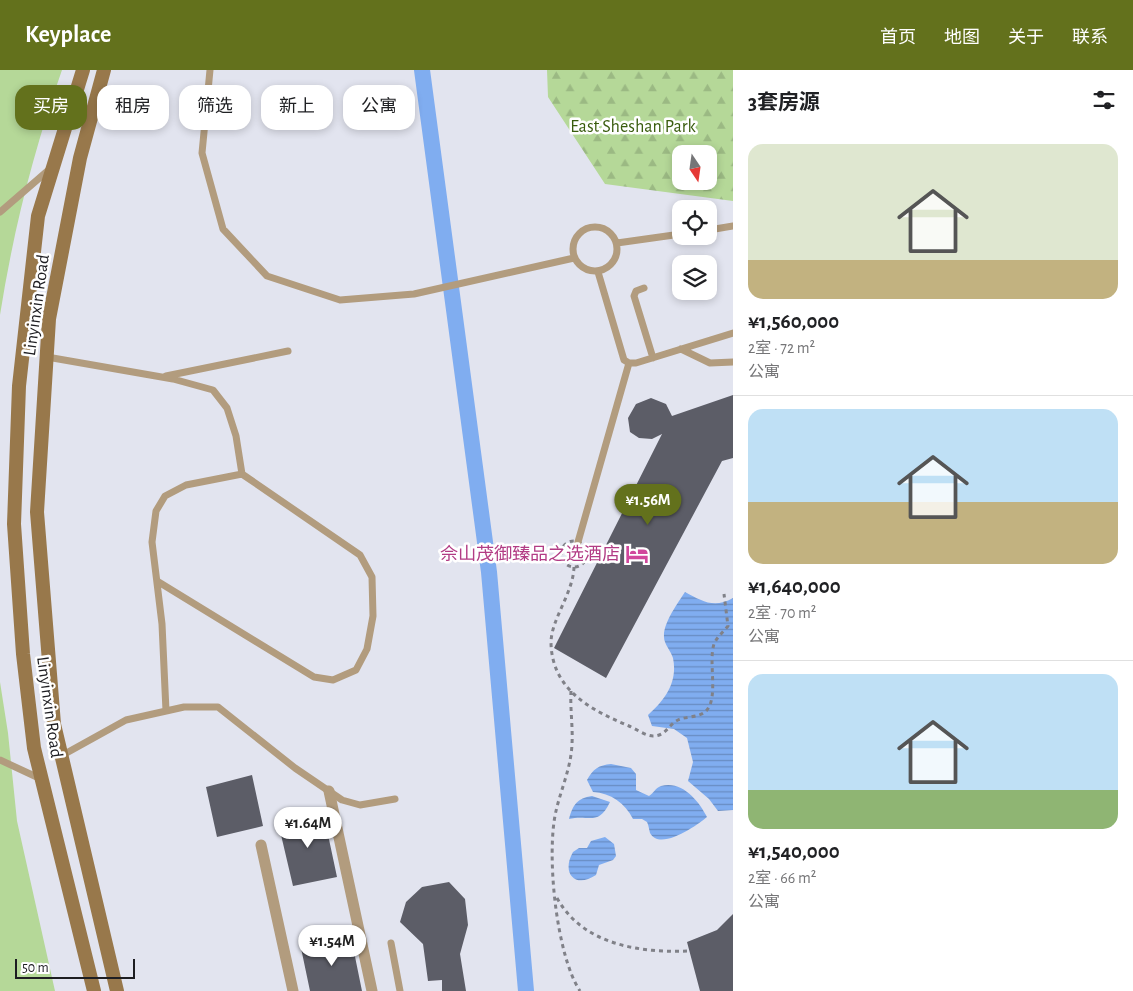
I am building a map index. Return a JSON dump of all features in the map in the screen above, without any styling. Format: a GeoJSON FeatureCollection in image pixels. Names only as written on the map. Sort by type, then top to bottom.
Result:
{"type":"FeatureCollection","features":[{"type":"Feature","properties":{"kind":"main road","name":"Linyinxin Road"},"geometry":{"type":"LineString","coordinates":[[83,70],[38,216],[19,386],[14,524],[24,663],[34,748],[94,991]]}},
{"type":"Feature","properties":{"kind":"main road","name":"Linyinxin Road"},"geometry":{"type":"LineString","coordinates":[[104,70],[80,158],[50,319],[37,512],[54,724],[117,991]]}},
{"type":"Feature","properties":{"kind":"street"},"geometry":{"type":"LineString","coordinates":[[328,791],[372,991]]}},
{"type":"Feature","properties":{"kind":"street"},"geometry":{"type":"LineString","coordinates":[[261,845],[293,991]]}},
{"type":"Feature","properties":{"kind":"lane"},"geometry":{"type":"LineString","coordinates":[[210,70],[202,153],[223,229],[267,276],[340,300],[414,294],[574,258]]}},
{"type":"Feature","properties":{"kind":"lane"},"geometry":{"type":"LineString","coordinates":[[0,212],[53,166]]}},
{"type":"Feature","properties":{"kind":"lane"},"geometry":{"type":"LineString","coordinates":[[717,229],[733,226]]}},
{"type":"Feature","properties":{"kind":"lane"},"geometry":{"type":"LineString","coordinates":[[600,228],[608,231],[617,243],[618,250],[612,264],[598,272],[583,268],[574,258],[574,244],[581,232],[587,229],[600,228]]}},
{"type":"Feature","properties":{"kind":"lane"},"geometry":{"type":"LineString","coordinates":[[617,243],[672,235]]}},
{"type":"Feature","properties":{"kind":"lane"},"geometry":{"type":"LineString","coordinates":[[598,272],[624,360],[629,363],[653,358],[733,333]]}},
{"type":"Feature","properties":{"kind":"lane"},"geometry":{"type":"LineString","coordinates":[[644,288],[636,291],[634,296],[653,358]]}},
{"type":"Feature","properties":{"kind":"lane"},"geometry":{"type":"LineString","coordinates":[[681,349],[710,363],[733,362]]}},
{"type":"Feature","properties":{"kind":"lane"},"geometry":{"type":"LineString","coordinates":[[160,377],[288,352]]}},
{"type":"Feature","properties":{"kind":"lane"},"geometry":{"type":"LineString","coordinates":[[47,357],[160,377],[213,390],[227,408],[236,436],[242,474]]}},
{"type":"Feature","properties":{"kind":"lane"},"geometry":{"type":"LineString","coordinates":[[578,542],[629,363]]}},
{"type":"Feature","properties":{"kind":"lane"},"geometry":{"type":"LineString","coordinates":[[157,581],[314,677],[333,680],[356,670],[367,649],[373,616],[372,577],[360,555],[242,474],[186,485],[166,496],[156,510],[153,534],[166,711]]}},
{"type":"Feature","properties":{"kind":"lane"},"geometry":{"type":"LineString","coordinates":[[61,756],[126,720],[184,707],[218,707],[342,800],[360,805],[395,799]]}},
{"type":"Feature","properties":{"kind":"lane"},"geometry":{"type":"LineString","coordinates":[[0,760],[41,780]]}},
{"type":"Feature","properties":{"kind":"lane"},"geometry":{"type":"LineString","coordinates":[[390,943],[400,991]]}},
{"type":"Feature","properties":{"kind":"path"},"geometry":{"type":"LineString","coordinates":[[574,567],[570,591],[551,641],[554,660],[563,682],[589,707],[649,736],[655,736],[667,730],[678,720],[705,712],[710,706],[712,697],[711,663],[714,645],[728,626],[724,594]]}},
{"type":"Feature","properties":{"kind":"path"},"geometry":{"type":"LineString","coordinates":[[571,691],[573,743],[569,768],[556,812],[553,871],[562,945],[568,968],[580,991]]}},
{"type":"Feature","properties":{"kind":"path"},"geometry":{"type":"LineString","coordinates":[[556,896],[565,912],[576,925],[598,936],[623,946],[649,952],[689,951]]}},
{"type":"Feature","properties":{"kind":"green space"},"geometry":{"type":"Polygon","coordinates":[[[0,70],[62,70],[57,85],[15,85],[15,130],[42,130],[25,191],[0,315],[0,70]]]}},
{"type":"Feature","properties":{"kind":"green space","name":"East Sheshan Park"},"geometry":{"type":"Polygon","coordinates":[[[547,70],[733,70],[733,201],[605,184],[548,97],[547,70]]]}},
{"type":"Feature","properties":{"kind":"green space"},"geometry":{"type":"Polygon","coordinates":[[[0,682],[8,733],[17,821],[55,991],[0,991],[0,682]]]}},
{"type":"Feature","properties":{"kind":"water"},"geometry":{"type":"Polygon","coordinates":[[[685,592],[703,601],[714,603],[720,603],[733,598],[733,810],[718,811],[709,799],[688,781],[693,762],[687,738],[674,729],[652,726],[648,715],[665,697],[672,683],[674,675],[673,658],[665,642],[664,631],[671,613],[685,592]]]}},
{"type":"Feature","properties":{"kind":"water"},"geometry":{"type":"Polygon","coordinates":[[[611,764],[631,768],[636,774],[636,790],[649,796],[661,786],[669,785],[683,789],[689,793],[707,817],[679,835],[662,840],[655,838],[650,833],[647,822],[642,819],[633,819],[626,808],[617,800],[606,794],[593,792],[587,780],[589,776],[597,768],[611,764]]]}},
{"type":"Feature","properties":{"kind":"water"},"geometry":{"type":"Polygon","coordinates":[[[592,796],[610,802],[606,810],[597,817],[569,819],[572,810],[579,800],[592,796]]]}},
{"type":"Feature","properties":{"kind":"water"},"geometry":{"type":"Polygon","coordinates":[[[605,837],[614,844],[616,856],[613,860],[599,865],[596,875],[588,879],[582,880],[572,877],[569,872],[569,866],[573,852],[579,848],[587,848],[591,841],[605,837]]]}},
{"type":"Feature","properties":{"kind":"building","name":"佘山茂御臻品之选酒店"},"geometry":{"type":"Polygon","coordinates":[[[733,395],[733,458],[722,461],[606,678],[554,648],[662,434],[652,439],[639,438],[630,432],[628,418],[636,404],[651,398],[666,404],[672,416],[733,395]]]}},
{"type":"Feature","properties":{"kind":"building"},"geometry":{"type":"Polygon","coordinates":[[[252,775],[263,826],[217,837],[206,787],[252,775]]]}},
{"type":"Feature","properties":{"kind":"building"},"geometry":{"type":"Polygon","coordinates":[[[323,811],[337,877],[293,886],[278,822],[323,811]]]}},
{"type":"Feature","properties":{"kind":"building"},"geometry":{"type":"Polygon","coordinates":[[[449,882],[465,899],[468,925],[460,954],[466,991],[442,991],[442,980],[428,981],[423,944],[400,922],[406,902],[422,887],[449,882]]]}},
{"type":"Feature","properties":{"kind":"building"},"geometry":{"type":"Polygon","coordinates":[[[733,914],[733,991],[700,991],[687,942],[717,930],[733,914]]]}},
{"type":"Feature","properties":{"kind":"building"},"geometry":{"type":"Polygon","coordinates":[[[351,937],[362,991],[310,991],[301,948],[351,937]]]}},
{"type":"Feature","properties":{"kind":"waterway"},"geometry":{"type":"LineString","coordinates":[[422,70],[489,572],[526,991]]}},
{"type":"Feature","properties":{"kind":"place","name":"佘山茂御臻品之选酒店"},"geometry":{"type":"Point","coordinates":[637,554]}}]}
